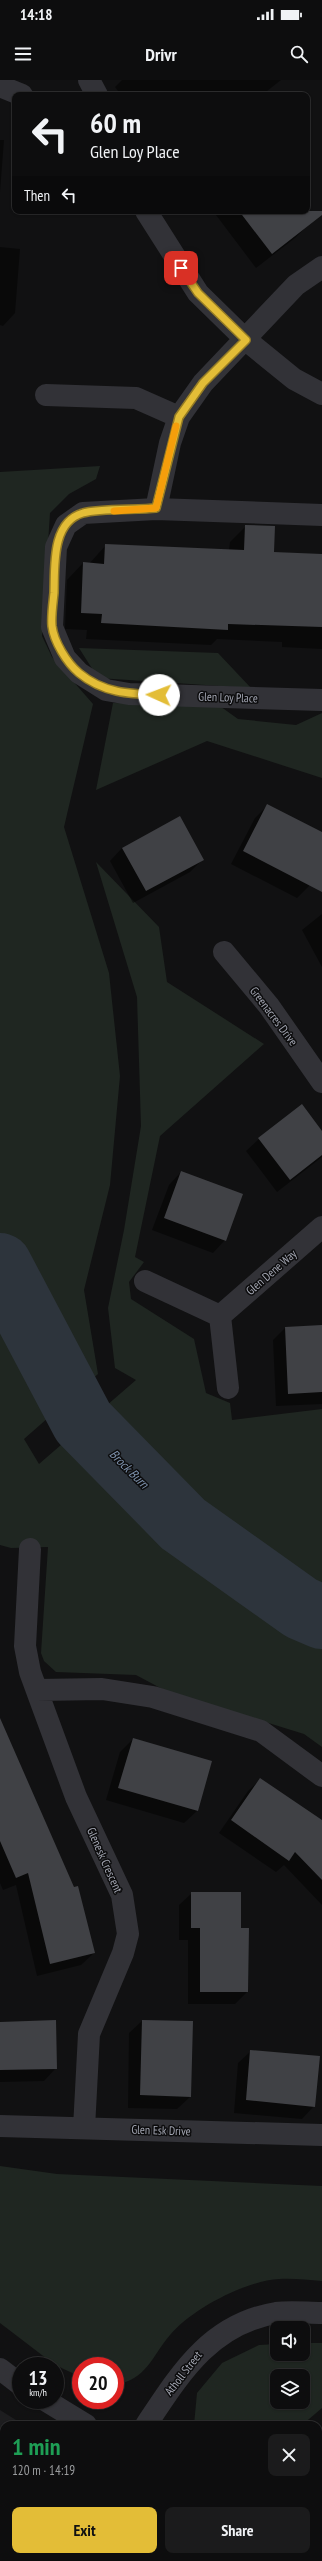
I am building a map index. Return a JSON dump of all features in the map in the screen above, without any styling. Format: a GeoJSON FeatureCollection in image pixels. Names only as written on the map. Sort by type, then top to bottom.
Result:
{"type":"FeatureCollection","features":[{"type":"Feature","properties":{"kind":"street"},"geometry":{"type":"LineString","coordinates":[[89,80],[95,92]]}},
{"type":"Feature","properties":{"kind":"street"},"geometry":{"type":"LineString","coordinates":[[0,86],[15,92]]}},
{"type":"Feature","properties":{"kind":"street"},"geometry":{"type":"LineString","coordinates":[[148,214],[198,293],[246,340],[294,379],[322,394]]}},
{"type":"Feature","properties":{"kind":"street"},"geometry":{"type":"LineString","coordinates":[[156,508],[179,417],[203,383],[246,340],[296,285],[322,267]]}},
{"type":"Feature","properties":{"kind":"street"},"geometry":{"type":"LineString","coordinates":[[46,395],[136,398],[179,417]]}},
{"type":"Feature","properties":{"kind":"street","name":"Glen Loy Place"},"geometry":{"type":"LineString","coordinates":[[322,515],[156,508],[83,513],[66,525],[56,547],[52,627],[66,658],[79,673],[106,690],[130,694],[322,700]]}},
{"type":"Feature","properties":{"kind":"street","name":"Greenacres Drive"},"geometry":{"type":"LineString","coordinates":[[224,952],[269,1006],[322,1082]]}},
{"type":"Feature","properties":{"kind":"street","name":"Glen Dene Way"},"geometry":{"type":"LineString","coordinates":[[220,1316],[322,1227]]}},
{"type":"Feature","properties":{"kind":"street"},"geometry":{"type":"LineString","coordinates":[[145,1281],[220,1316],[228,1388]]}},
{"type":"Feature","properties":{"kind":"street","name":"Glenesk Crescent"},"geometry":{"type":"LineString","coordinates":[[30,1549],[25,1646],[30,1672],[76,1797],[122,1895],[128,1934],[123,1953],[88,2034],[84,2128]]}},
{"type":"Feature","properties":{"kind":"street"},"geometry":{"type":"LineString","coordinates":[[37,1690],[102,1689],[153,1697],[261,1731],[322,1776]]}},
{"type":"Feature","properties":{"kind":"street","name":"Glen Esk Drive"},"geometry":{"type":"LineString","coordinates":[[0,2126],[322,2135]]}},
{"type":"Feature","properties":{"kind":"street","name":"Atholl Street"},"geometry":{"type":"LineString","coordinates":[[149,2421],[172,2384],[195,2356],[211,2341],[252,2320],[276,2313],[322,2313]]}},
{"type":"Feature","properties":{"kind":"street"},"geometry":{"type":"LineString","coordinates":[[0,2369],[12,2378]]}},
{"type":"Feature","properties":{"kind":"street"},"geometry":{"type":"LineString","coordinates":[[60,2409],[79,2421]]}},
{"type":"Feature","properties":{"kind":"shaded area"},"geometry":{"type":"Polygon","coordinates":[[[100,466],[96,479],[69,494],[50,513],[42,636],[52,657],[93,704],[64,827],[109,973],[120,1076],[110,1185],[84,1290],[98,1374],[24,1439],[39,1464],[136,1380],[115,1368],[108,1308],[124,1230],[141,1126],[137,997],[96,862],[159,927],[167,982],[264,1044],[160,1136],[135,1257],[144,1262],[129,1282],[131,1299],[194,1339],[206,1393],[230,1403],[232,1420],[322,1409],[322,1747],[304,1734],[168,1692],[136,1675],[56,1672],[44,1661],[41,1653],[48,1547],[11,1548],[0,1545],[0,472],[100,466]]]}},
{"type":"Feature","properties":{"kind":"shaded area"},"geometry":{"type":"Polygon","coordinates":[[[79,648],[218,653],[251,688],[98,678],[79,648]]]}},
{"type":"Feature","properties":{"kind":"shaded area"},"geometry":{"type":"Polygon","coordinates":[[[113,703],[217,704],[238,719],[296,725],[322,713],[322,778],[207,741],[96,790],[113,703]]]}},
{"type":"Feature","properties":{"kind":"shaded area"},"geometry":{"type":"Polygon","coordinates":[[[0,2166],[57,2174],[322,2186],[322,2281],[279,2279],[265,2281],[235,2291],[220,2298],[205,2306],[180,2325],[170,2335],[141,2373],[126,2382],[124,2382],[124,2357],[72,2357],[72,2373],[64,2369],[64,2357],[45,2357],[0,2323],[0,2166]]]}},
{"type":"Feature","properties":{"kind":"shaded area"},"geometry":{"type":"Polygon","coordinates":[[[310,2343],[322,2343],[322,2408],[307,2421],[194,2421],[197,2393],[222,2363],[259,2345],[270,2344],[270,2361],[310,2361],[310,2343]]]}},
{"type":"Feature","properties":{"kind":"shaded area"},"geometry":{"type":"Polygon","coordinates":[[[0,2410],[18,2421],[0,2421],[0,2410]]]}},
{"type":"Feature","properties":{"kind":"building"},"geometry":{"type":"Polygon","coordinates":[[[310,211],[322,211],[322,215],[272,254],[241,214],[310,214],[310,211]]]}},
{"type":"Feature","properties":{"kind":"building"},"geometry":{"type":"Polygon","coordinates":[[[245,525],[275,526],[274,552],[322,554],[322,627],[228,624],[228,630],[101,623],[102,614],[81,613],[83,562],[104,564],[105,544],[244,550],[245,525]]]}},
{"type":"Feature","properties":{"kind":"building"},"geometry":{"type":"Polygon","coordinates":[[[267,804],[322,832],[322,892],[243,851],[267,804]]]}},
{"type":"Feature","properties":{"kind":"building"},"geometry":{"type":"Polygon","coordinates":[[[180,816],[204,860],[146,891],[122,848],[180,816]]]}},
{"type":"Feature","properties":{"kind":"building"},"geometry":{"type":"Polygon","coordinates":[[[302,1104],[322,1131],[322,1155],[290,1180],[258,1138],[302,1104]]]}},
{"type":"Feature","properties":{"kind":"building"},"geometry":{"type":"Polygon","coordinates":[[[181,1171],[243,1194],[226,1241],[164,1218],[181,1171]]]}},
{"type":"Feature","properties":{"kind":"building"},"geometry":{"type":"Polygon","coordinates":[[[322,1325],[322,1392],[288,1394],[285,1327],[322,1325]]]}},
{"type":"Feature","properties":{"kind":"building"},"geometry":{"type":"Polygon","coordinates":[[[0,1718],[74,1887],[78,1886],[95,1953],[50,1964],[28,1873],[16,1878],[0,1841],[0,1718]]]}},
{"type":"Feature","properties":{"kind":"building"},"geometry":{"type":"Polygon","coordinates":[[[133,1738],[212,1761],[198,1811],[118,1788],[133,1738]]]}},
{"type":"Feature","properties":{"kind":"building"},"geometry":{"type":"Polygon","coordinates":[[[260,1778],[322,1820],[322,1880],[295,1852],[289,1861],[231,1820],[260,1778]]]}},
{"type":"Feature","properties":{"kind":"building"},"geometry":{"type":"Polygon","coordinates":[[[191,1892],[241,1892],[241,1928],[249,1928],[248,1992],[200,1992],[200,1928],[191,1928],[191,1892]]]}},
{"type":"Feature","properties":{"kind":"building"},"geometry":{"type":"Polygon","coordinates":[[[56,2020],[57,2069],[0,2070],[0,2022],[56,2020]]]}},
{"type":"Feature","properties":{"kind":"building"},"geometry":{"type":"Polygon","coordinates":[[[142,2020],[193,2021],[191,2097],[140,2095],[142,2020]]]}},
{"type":"Feature","properties":{"kind":"building"},"geometry":{"type":"Polygon","coordinates":[[[250,2050],[320,2056],[315,2107],[246,2100],[250,2050]]]}},
{"type":"Feature","properties":{"kind":"waterway","name":"Brock Burn"},"geometry":{"type":"LineString","coordinates":[[0,1265],[83,1422],[183,1524],[301,1608],[322,1617]]}},
{"type":"Feature","properties":{"kind":"slow traffic"},"geometry":{"type":"LineString","coordinates":[[114,511],[156,508],[170,443],[176,426]]}},
{"type":"Feature","properties":{"kind":"route"},"geometry":{"type":"LineString","coordinates":[[159,695],[130,694],[106,690],[79,673],[66,658],[52,627],[55,560],[56,547],[66,525],[83,513],[156,508],[170,443],[179,417],[203,383],[246,340],[198,293],[181,268]]}}]}
